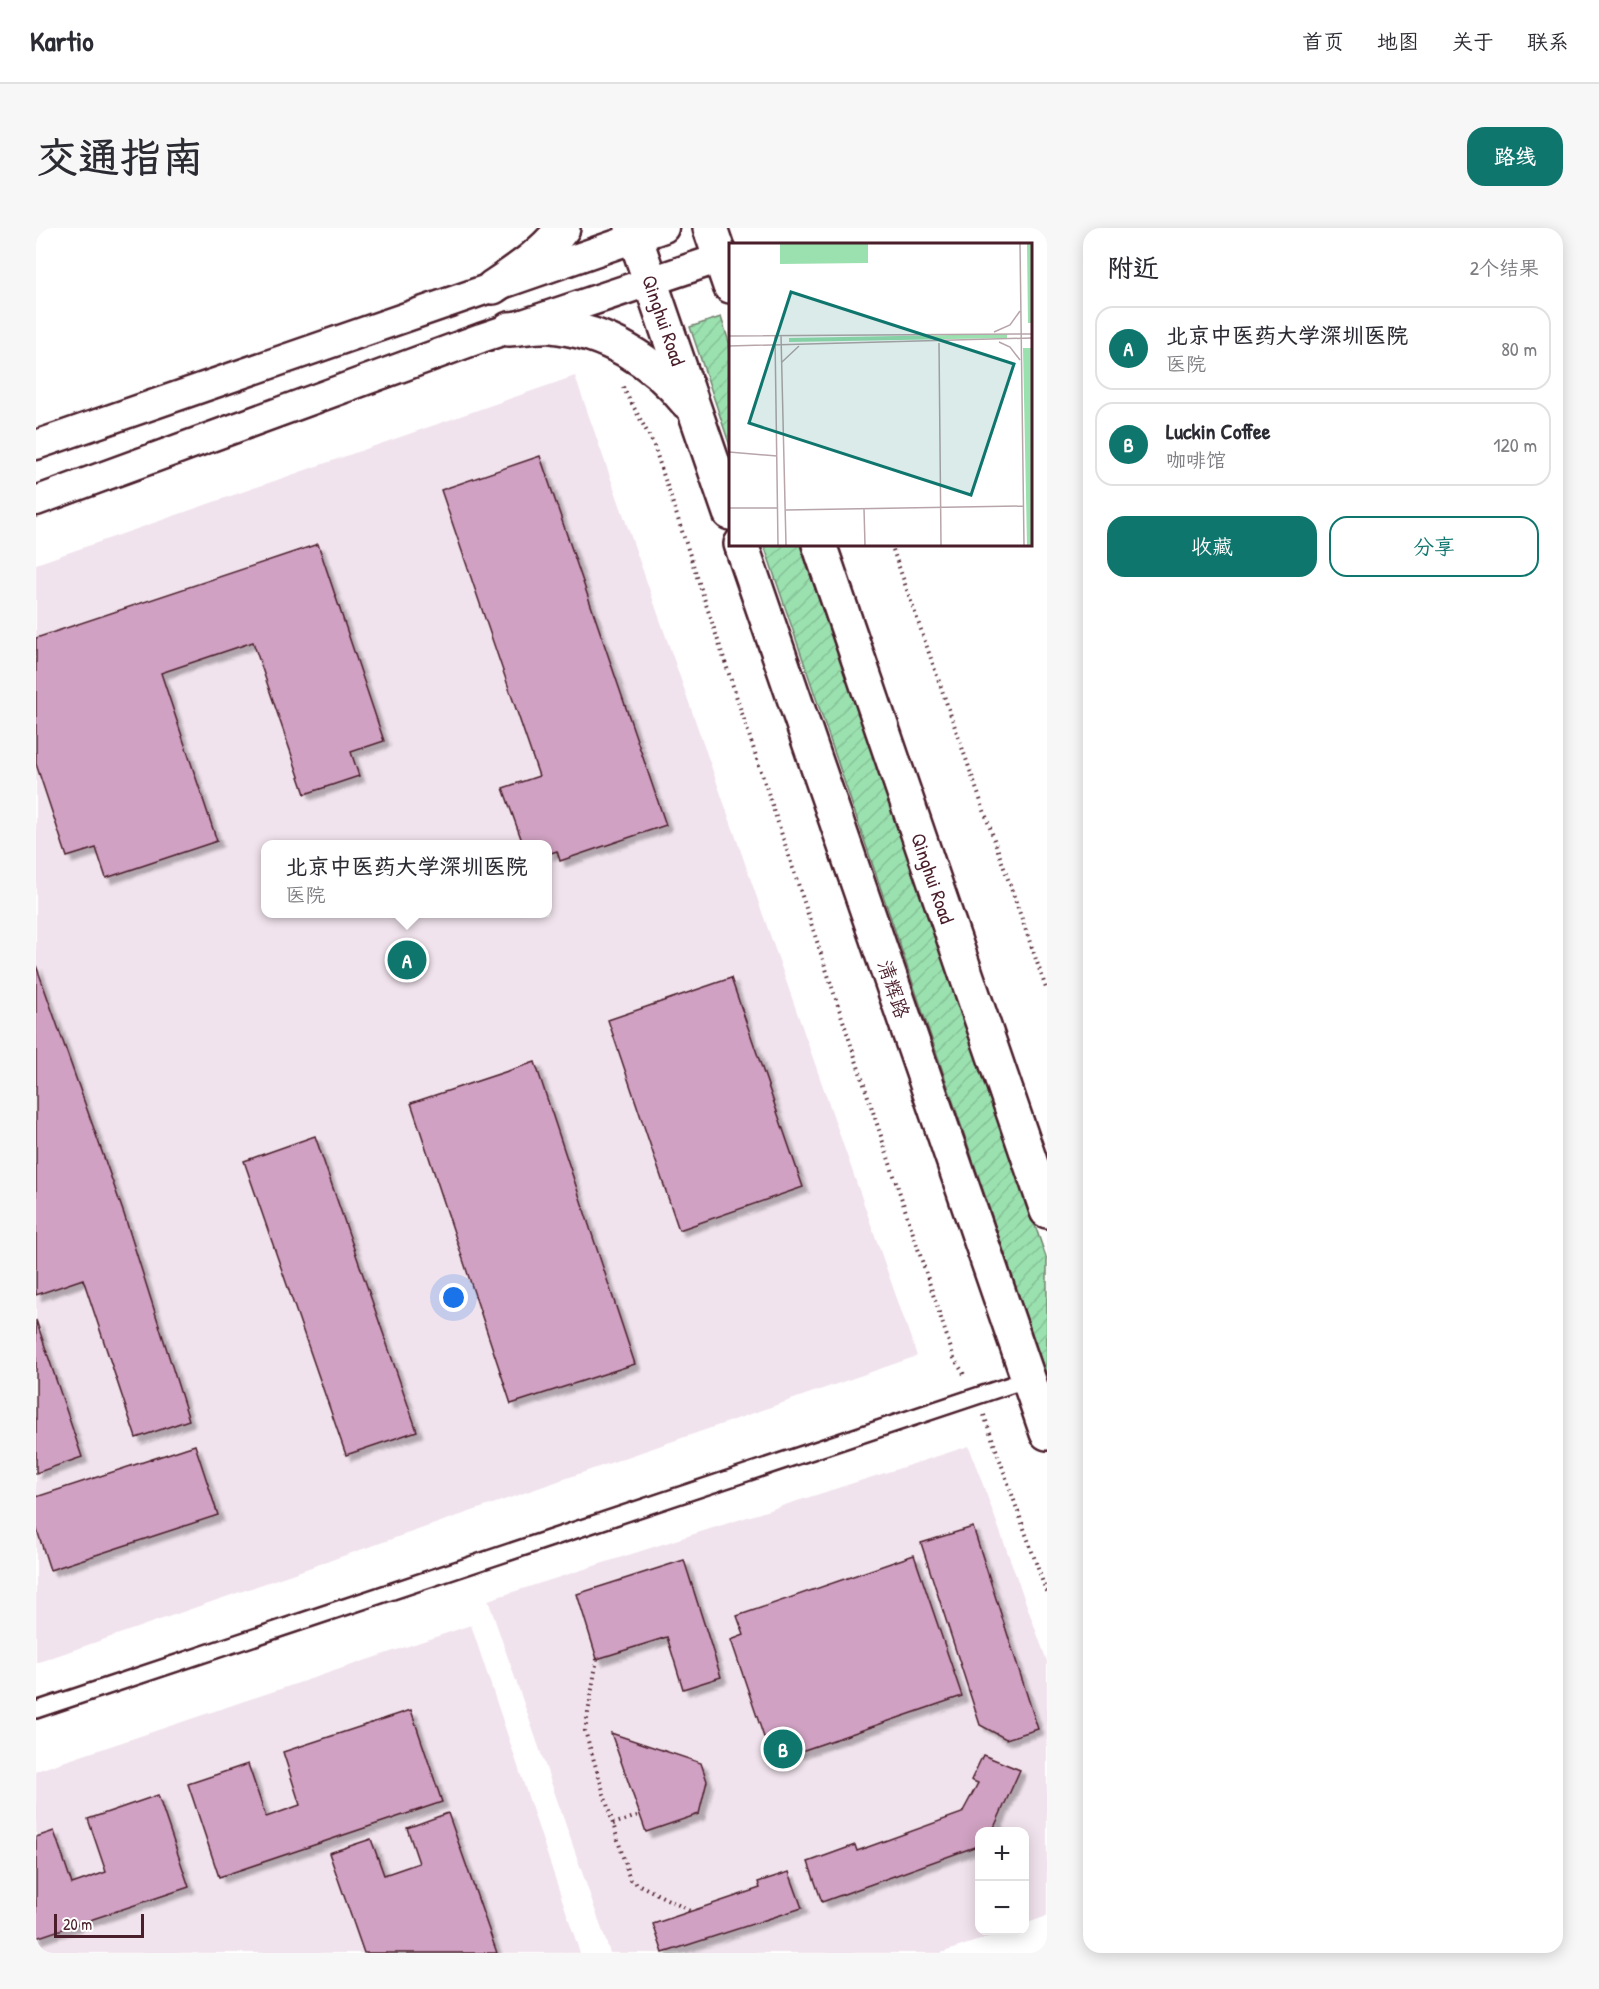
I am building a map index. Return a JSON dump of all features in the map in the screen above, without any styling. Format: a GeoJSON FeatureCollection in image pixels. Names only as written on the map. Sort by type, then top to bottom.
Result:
{"type":"FeatureCollection","features":[{"type":"Feature","properties":{"kind":"street"},"geometry":{"type":"LineString","coordinates":[[493,287],[525,265],[553,241],[562,228]]}},
{"type":"Feature","properties":{"kind":"street"},"geometry":{"type":"LineString","coordinates":[[36,444],[493,287],[644,231]]}},
{"type":"Feature","properties":{"kind":"street","name":"Qinghui Road"},"geometry":{"type":"LineString","coordinates":[[644,231],[651,281],[696,412]]}},
{"type":"Feature","properties":{"kind":"street"},"geometry":{"type":"LineString","coordinates":[[36,501],[509,329],[720,257]]}},
{"type":"Feature","properties":{"kind":"street"},"geometry":{"type":"LineString","coordinates":[[509,329],[550,326],[583,332],[614,343],[643,360],[671,382],[696,412],[729,510]]}},
{"type":"Feature","properties":{"kind":"street","name":"清辉路"},"geometry":{"type":"LineString","coordinates":[[742,546],[1047,1432]]}},
{"type":"Feature","properties":{"kind":"street","name":"Qinghui Road"},"geometry":{"type":"LineString","coordinates":[[820,546],[1047,1211]]}},
{"type":"Feature","properties":{"kind":"lane"},"geometry":{"type":"LineString","coordinates":[[36,1710],[977,1398],[1028,1379]]}},
{"type":"Feature","properties":{"kind":"path"},"geometry":{"type":"LineString","coordinates":[[622,386],[653,443],[954,1358],[977,1398],[1047,1594]]}},
{"type":"Feature","properties":{"kind":"path"},"geometry":{"type":"LineString","coordinates":[[892,546],[1047,991]]}},
{"type":"Feature","properties":{"kind":"path"},"geometry":{"type":"LineString","coordinates":[[597,1659],[585,1731],[630,1880],[690,1911]]}},
{"type":"Feature","properties":{"kind":"path"},"geometry":{"type":"LineString","coordinates":[[613,1824],[640,1815]]}},
{"type":"Feature","properties":{"kind":"shaded area"},"geometry":{"type":"Polygon","coordinates":[[[575,376],[917,1356],[36,1663],[36,564],[575,376]]]}},
{"type":"Feature","properties":{"kind":"shaded area"},"geometry":{"type":"Polygon","coordinates":[[[969,1446],[1047,1661],[1047,1916],[1029,1923],[1029,1827],[975,1827],[975,1935],[994,1935],[941,1953],[610,1953],[488,1600],[969,1446]]]}},
{"type":"Feature","properties":{"kind":"shaded area"},"geometry":{"type":"Polygon","coordinates":[[[471,1625],[580,1953],[36,1953],[36,1771],[471,1625]]]}},
{"type":"Feature","properties":{"kind":"green space"},"geometry":{"type":"Polygon","coordinates":[[[721,317],[729,342],[729,443],[690,327],[721,317]]]}},
{"type":"Feature","properties":{"kind":"green space"},"geometry":{"type":"Polygon","coordinates":[[[764,546],[800,546],[1047,1260],[1047,1378],[764,546]]]}},
{"type":"Feature","properties":{"kind":"building"},"geometry":{"type":"Polygon","coordinates":[[[540,456],[666,825],[560,861],[557,851],[552,853],[552,840],[522,840],[503,788],[539,776],[441,490],[540,456]]]}},
{"type":"Feature","properties":{"kind":"building"},"geometry":{"type":"Polygon","coordinates":[[[318,544],[384,741],[351,752],[359,776],[305,794],[253,642],[161,673],[217,841],[106,878],[96,848],[67,857],[36,764],[36,638],[318,544]]]}},
{"type":"Feature","properties":{"kind":"building"},"geometry":{"type":"Polygon","coordinates":[[[36,965],[124,1214],[189,1420],[136,1438],[83,1279],[36,1295],[36,965]]]}},
{"type":"Feature","properties":{"kind":"building"},"geometry":{"type":"Polygon","coordinates":[[[731,978],[803,1187],[679,1230],[608,1020],[731,978]]]}},
{"type":"Feature","properties":{"kind":"building"},"geometry":{"type":"Polygon","coordinates":[[[535,1062],[635,1364],[511,1404],[411,1103],[535,1062]]]}},
{"type":"Feature","properties":{"kind":"building"},"geometry":{"type":"Polygon","coordinates":[[[315,1136],[417,1431],[346,1455],[244,1161],[315,1136]]]}},
{"type":"Feature","properties":{"kind":"building"},"geometry":{"type":"Polygon","coordinates":[[[36,1320],[82,1457],[36,1473],[36,1320]]]}},
{"type":"Feature","properties":{"kind":"building"},"geometry":{"type":"Polygon","coordinates":[[[195,1445],[218,1515],[50,1570],[36,1527],[36,1497],[195,1445]]]}},
{"type":"Feature","properties":{"kind":"building"},"geometry":{"type":"Polygon","coordinates":[[[973,1527],[1038,1729],[1006,1739],[980,1725],[921,1543],[973,1527]]]}},
{"type":"Feature","properties":{"kind":"building"},"geometry":{"type":"Polygon","coordinates":[[[914,1555],[962,1696],[772,1761],[731,1640],[744,1635],[737,1616],[914,1555]]]}},
{"type":"Feature","properties":{"kind":"building"},"geometry":{"type":"Polygon","coordinates":[[[684,1560],[721,1677],[683,1689],[667,1637],[597,1659],[577,1594],[684,1560]]]}},
{"type":"Feature","properties":{"kind":"building"},"geometry":{"type":"Polygon","coordinates":[[[411,1710],[442,1802],[219,1877],[188,1784],[248,1764],[266,1817],[300,1805],[283,1752],[411,1710]]]}},
{"type":"Feature","properties":{"kind":"building"},"geometry":{"type":"Polygon","coordinates":[[[611,1733],[701,1763],[707,1781],[699,1814],[646,1832],[611,1733]]]}},
{"type":"Feature","properties":{"kind":"building"},"geometry":{"type":"Polygon","coordinates":[[[983,1755],[1020,1770],[994,1827],[975,1827],[975,1847],[822,1902],[808,1862],[855,1845],[857,1851],[962,1813],[978,1783],[971,1780],[983,1755]]]}},
{"type":"Feature","properties":{"kind":"building"},"geometry":{"type":"Polygon","coordinates":[[[158,1795],[189,1887],[36,1938],[36,1837],[54,1831],[72,1884],[106,1872],[88,1819],[158,1795]]]}},
{"type":"Feature","properties":{"kind":"building"},"geometry":{"type":"Polygon","coordinates":[[[448,1813],[497,1953],[364,1953],[329,1853],[371,1839],[384,1875],[419,1863],[407,1828],[448,1813]]]}},
{"type":"Feature","properties":{"kind":"building"},"geometry":{"type":"Polygon","coordinates":[[[789,1872],[802,1908],[663,1953],[653,1924],[760,1888],[758,1882],[789,1872]]]}},
{"type":"Feature","properties":{"kind":"place","name":"北京中医药大学深圳医院"},"geometry":{"type":"Point","coordinates":[407,960]}},
{"type":"Feature","properties":{"kind":"place","name":"Luckin Coffee"},"geometry":{"type":"Point","coordinates":[783,1749]}}]}
